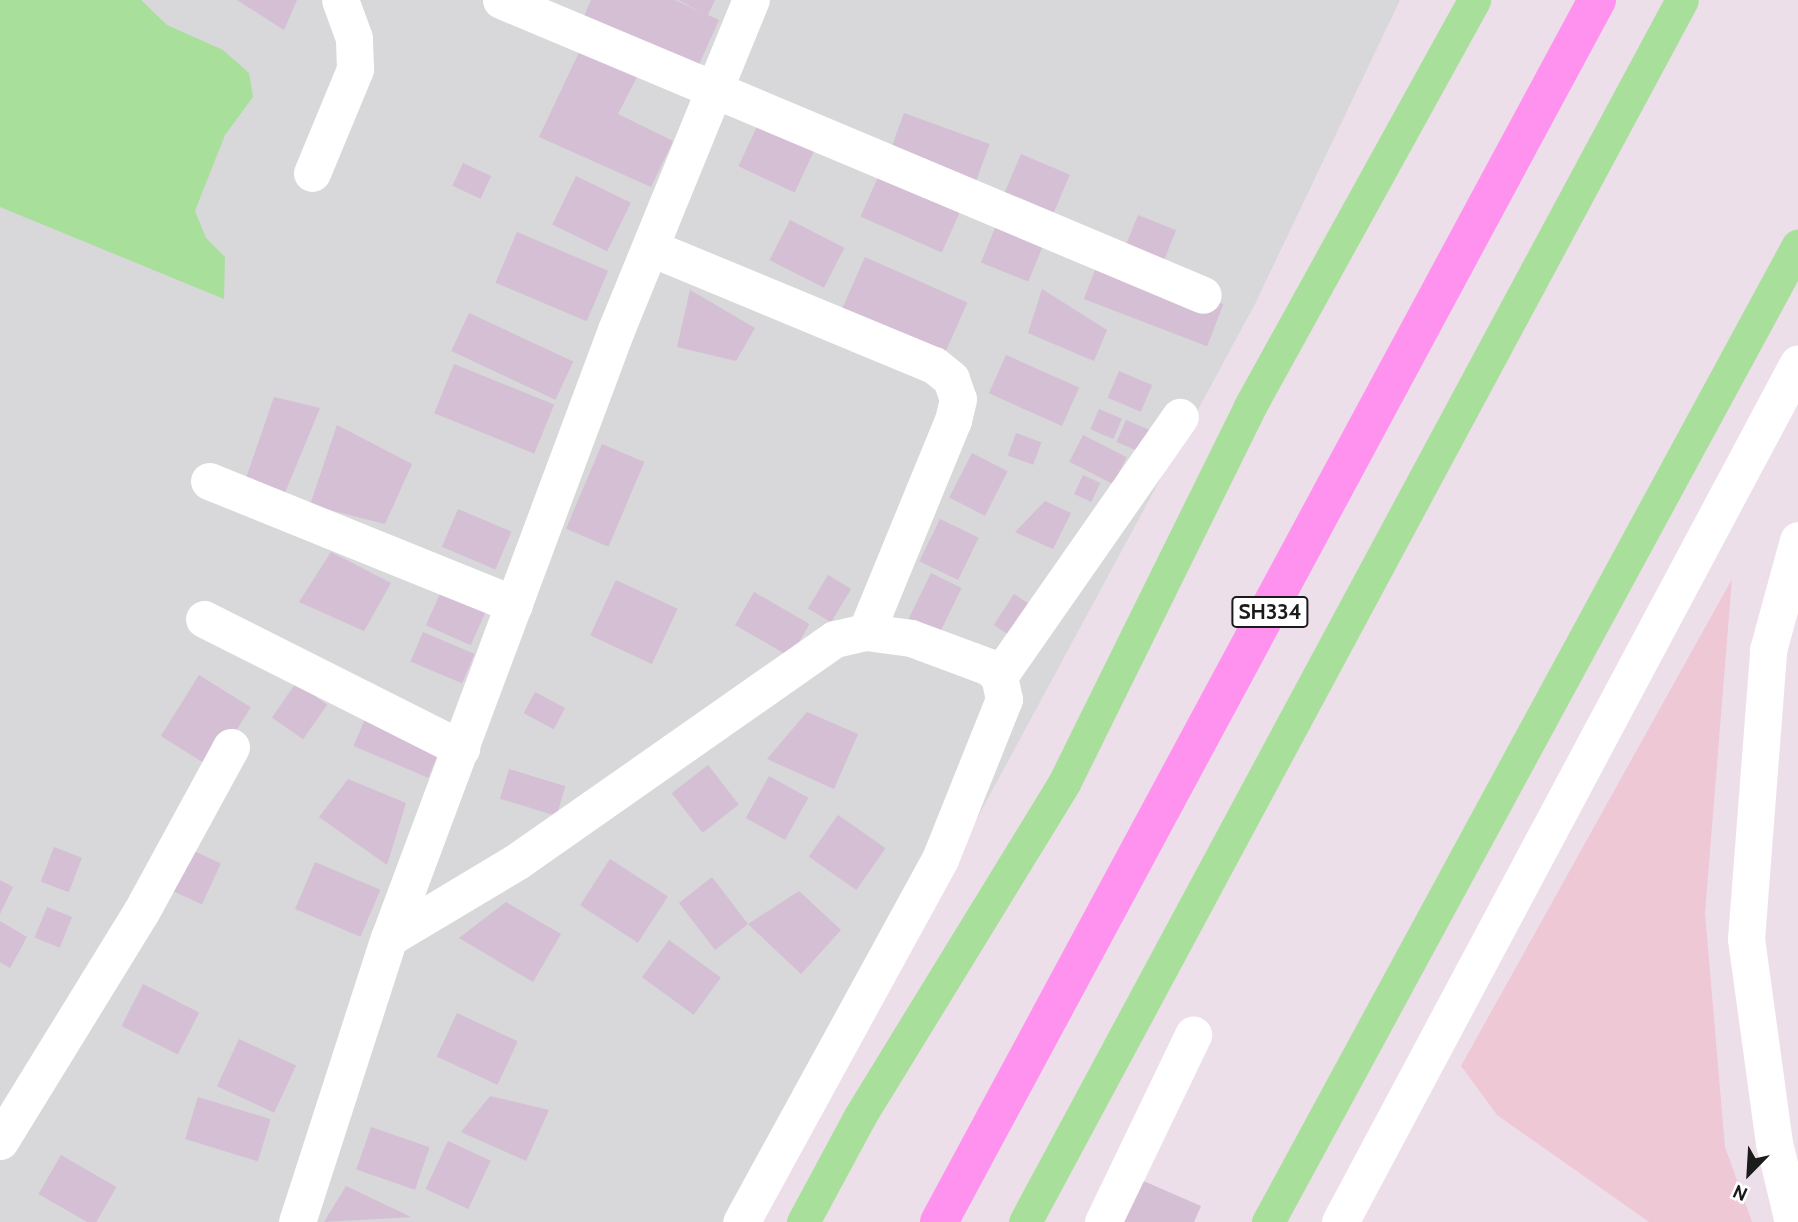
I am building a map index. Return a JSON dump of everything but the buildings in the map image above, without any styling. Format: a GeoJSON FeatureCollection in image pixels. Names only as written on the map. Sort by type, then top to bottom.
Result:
{"type":"FeatureCollection","features":[{"type":"Feature","properties":{"kind":"main road","name":"SH334"},"geometry":{"type":"LineString","coordinates":[[939,1222],[1597,0]]}},
{"type":"Feature","properties":{"kind":"street"},"geometry":{"type":"LineString","coordinates":[[312,173],[355,69],[354,38],[340,0]]}},
{"type":"Feature","properties":{"kind":"street"},"geometry":{"type":"LineString","coordinates":[[501,0],[716,96],[1203,295]]}},
{"type":"Feature","properties":{"kind":"street"},"geometry":{"type":"LineString","coordinates":[[296,1222],[389,938],[651,247],[716,96],[751,0]]}},
{"type":"Feature","properties":{"kind":"street"},"geometry":{"type":"LineString","coordinates":[[651,247],[934,365],[951,380],[958,399],[953,420],[866,632]]}},
{"type":"Feature","properties":{"kind":"street"},"geometry":{"type":"LineString","coordinates":[[1340,1222],[1798,363]]}},
{"type":"Feature","properties":{"kind":"street"},"geometry":{"type":"LineString","coordinates":[[999,676],[1180,417]]}},
{"type":"Feature","properties":{"kind":"street"},"geometry":{"type":"LineString","coordinates":[[209,481],[514,604]]}},
{"type":"Feature","properties":{"kind":"street"},"geometry":{"type":"LineString","coordinates":[[1793,1222],[1774,1143],[1746,939],[1768,650],[1798,540]]}},
{"type":"Feature","properties":{"kind":"street"},"geometry":{"type":"LineString","coordinates":[[204,619],[461,748]]}},
{"type":"Feature","properties":{"kind":"street"},"geometry":{"type":"LineString","coordinates":[[389,938],[516,862],[835,639],[866,632],[911,638],[999,676],[1005,688],[1000,712],[940,859],[741,1222]]}},
{"type":"Feature","properties":{"kind":"street"},"geometry":{"type":"LineString","coordinates":[[4,1127],[141,912],[231,747]]}},
{"type":"Feature","properties":{"kind":"street"},"geometry":{"type":"LineString","coordinates":[[1103,1222],[1192,1035]]}},
{"type":"Feature","properties":{"kind":"shaded area"},"geometry":{"type":"Polygon","coordinates":[[[0,0],[1400,0],[1255,304],[759,1222],[0,1222],[0,0]]]}},
{"type":"Feature","properties":{"kind":"shaded area"},"geometry":{"type":"Polygon","coordinates":[[[0,0],[141,0],[167,25],[223,50],[249,73],[253,97],[225,135],[195,211],[206,238],[225,257],[224,299],[0,207],[0,0]]]}},
{"type":"Feature","properties":{"kind":"shaded area"},"geometry":{"type":"Polygon","coordinates":[[[1732,579],[1705,913],[1725,1147],[1752,1222],[1649,1222],[1497,1115],[1461,1066],[1732,579]]]}},
{"type":"Feature","properties":{"kind":"waterway"},"geometry":{"type":"LineString","coordinates":[[803,1222],[860,1116],[1064,783],[1249,408],[1474,0]]}},
{"type":"Feature","properties":{"kind":"waterway"},"geometry":{"type":"LineString","coordinates":[[1025,1222],[1682,0]]}},
{"type":"Feature","properties":{"kind":"waterway"},"geometry":{"type":"LineString","coordinates":[[1268,1222],[1798,245]]}}]}
